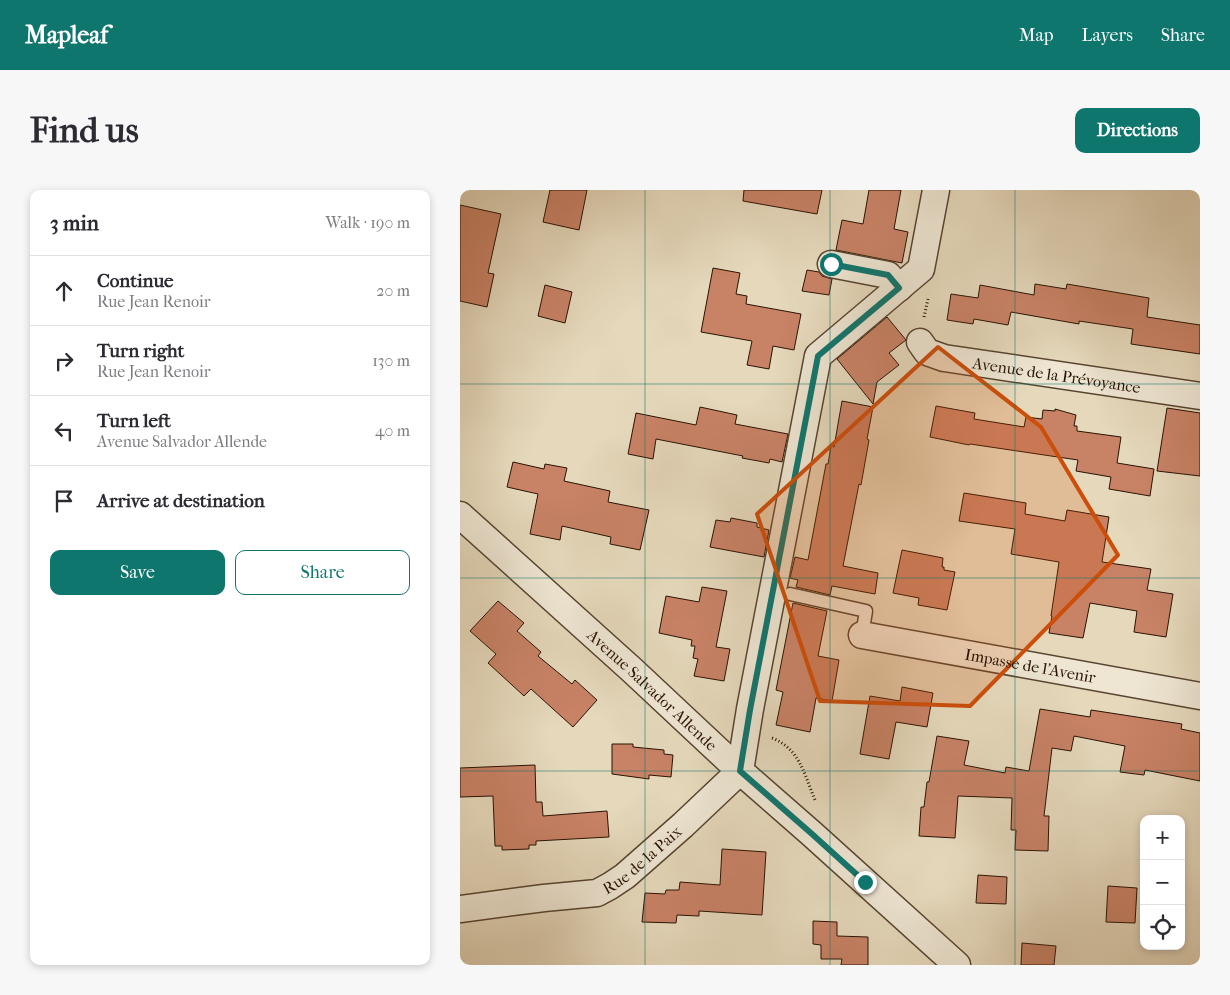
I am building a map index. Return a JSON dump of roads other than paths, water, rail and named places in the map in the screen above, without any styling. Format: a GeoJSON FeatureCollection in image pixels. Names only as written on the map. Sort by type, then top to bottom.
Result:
{"type":"FeatureCollection","features":[{"type":"Feature","properties":{"kind":"street"},"geometry":{"type":"LineString","coordinates":[[740,771],[818,356],[921,269],[936,190]]}},
{"type":"Feature","properties":{"kind":"street"},"geometry":{"type":"LineString","coordinates":[[831,264],[888,275],[899,288]]}},
{"type":"Feature","properties":{"kind":"street","name":"Avenue de la Prévoyance"},"geometry":{"type":"LineString","coordinates":[[920,342],[927,352],[944,358],[1200,396]]}},
{"type":"Feature","properties":{"kind":"street","name":"Avenue Salvador Allende"},"geometry":{"type":"LineString","coordinates":[[460,514],[740,771],[957,965]]}},
{"type":"Feature","properties":{"kind":"street","name":"Impasse de l'Avenir"},"geometry":{"type":"LineString","coordinates":[[862,635],[1200,696]]}},
{"type":"Feature","properties":{"kind":"street","name":"Rue de la Paix"},"geometry":{"type":"LineString","coordinates":[[460,909],[597,893],[625,876],[740,771]]}},
{"type":"Feature","properties":{"kind":"lane"},"geometry":{"type":"LineString","coordinates":[[790,594],[866,610],[862,635]]}}]}
